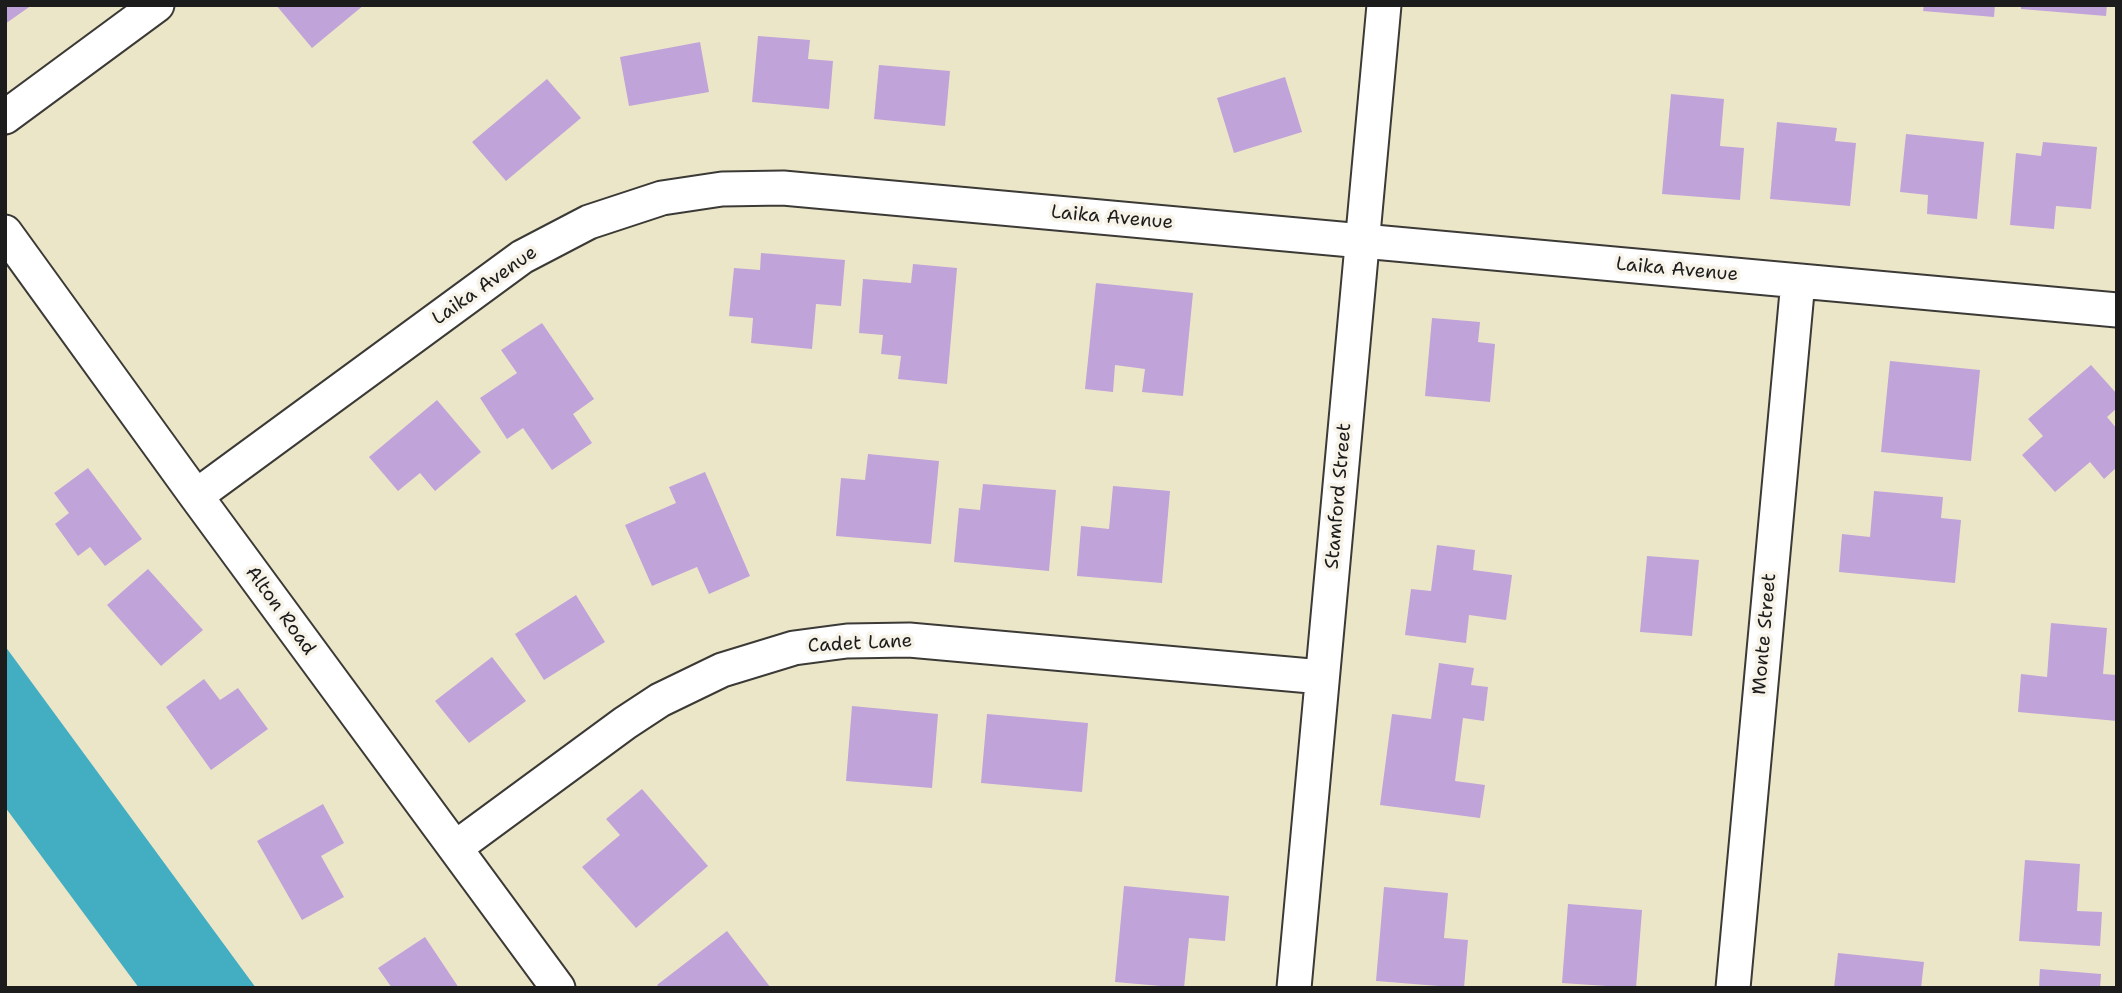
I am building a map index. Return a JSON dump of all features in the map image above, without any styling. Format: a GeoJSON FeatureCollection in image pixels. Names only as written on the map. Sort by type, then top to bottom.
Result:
{"type":"FeatureCollection","features":[{"type":"Feature","properties":{"kind":"street"},"geometry":{"type":"LineString","coordinates":[[5,117],[157,5]]}},
{"type":"Feature","properties":{"kind":"street","name":"Stamford Street"},"geometry":{"type":"LineString","coordinates":[[1294,988],[1384,5]]}},
{"type":"Feature","properties":{"kind":"street","name":"Laika Avenue"},"geometry":{"type":"LineString","coordinates":[[196,496],[522,257],[589,222],[662,198],[722,189],[783,188],[2117,310]]}},
{"type":"Feature","properties":{"kind":"street","name":"Alton Road"},"geometry":{"type":"LineString","coordinates":[[5,232],[558,988]]}},
{"type":"Feature","properties":{"kind":"street","name":"Monte Street"},"geometry":{"type":"LineString","coordinates":[[1733,988],[1798,281]]}},
{"type":"Feature","properties":{"kind":"street","name":"Cadet Lane"},"geometry":{"type":"LineString","coordinates":[[455,848],[660,700],[722,670],[794,648],[848,641],[909,640],[1322,677]]}},
{"type":"Feature","properties":{"kind":"water"},"geometry":{"type":"Polygon","coordinates":[[[5,646],[256,988],[139,988],[5,807],[5,646]]]}},
{"type":"Feature","properties":{"kind":"building"},"geometry":{"type":"Polygon","coordinates":[[[5,5],[32,5],[5,24],[5,5]]]}},
{"type":"Feature","properties":{"kind":"building"},"geometry":{"type":"Polygon","coordinates":[[[276,5],[364,5],[312,48],[276,5]]]}},
{"type":"Feature","properties":{"kind":"building"},"geometry":{"type":"Polygon","coordinates":[[[1924,5],[1995,5],[1994,17],[1923,11],[1924,5]]]}},
{"type":"Feature","properties":{"kind":"building"},"geometry":{"type":"Polygon","coordinates":[[[2021,5],[2107,5],[2106,16],[2021,9],[2021,5]]]}},
{"type":"Feature","properties":{"kind":"building"},"geometry":{"type":"Polygon","coordinates":[[[758,36],[810,40],[808,59],[833,61],[829,109],[752,102],[758,36]]]}},
{"type":"Feature","properties":{"kind":"building"},"geometry":{"type":"Polygon","coordinates":[[[700,42],[709,92],[629,106],[620,57],[700,42]]]}},
{"type":"Feature","properties":{"kind":"building"},"geometry":{"type":"Polygon","coordinates":[[[879,65],[950,71],[945,126],[874,119],[879,65]]]}},
{"type":"Feature","properties":{"kind":"building"},"geometry":{"type":"Polygon","coordinates":[[[1285,77],[1302,132],[1234,153],[1217,98],[1285,77]]]}},
{"type":"Feature","properties":{"kind":"building"},"geometry":{"type":"Polygon","coordinates":[[[547,79],[581,118],[506,181],[472,142],[547,79]]]}},
{"type":"Feature","properties":{"kind":"building"},"geometry":{"type":"Polygon","coordinates":[[[1671,94],[1724,99],[1720,146],[1744,148],[1740,200],[1662,194],[1671,94]]]}},
{"type":"Feature","properties":{"kind":"building"},"geometry":{"type":"Polygon","coordinates":[[[1777,122],[1837,128],[1835,141],[1856,143],[1850,206],[1770,199],[1777,122]]]}},
{"type":"Feature","properties":{"kind":"building"},"geometry":{"type":"Polygon","coordinates":[[[1906,134],[1984,142],[1977,219],[1927,214],[1928,195],[1900,192],[1906,134]]]}},
{"type":"Feature","properties":{"kind":"building"},"geometry":{"type":"Polygon","coordinates":[[[2043,142],[2097,147],[2091,209],[2056,206],[2054,229],[2010,225],[2016,153],[2041,156],[2043,142]]]}},
{"type":"Feature","properties":{"kind":"building"},"geometry":{"type":"Polygon","coordinates":[[[761,253],[845,260],[841,306],[816,304],[812,349],[751,343],[753,318],[729,316],[734,268],[760,270],[761,253]]]}},
{"type":"Feature","properties":{"kind":"building"},"geometry":{"type":"Polygon","coordinates":[[[913,264],[957,268],[947,384],[898,379],[901,356],[881,354],[883,335],[859,333],[863,279],[911,283],[913,264]]]}},
{"type":"Feature","properties":{"kind":"building"},"geometry":{"type":"Polygon","coordinates":[[[1096,283],[1193,293],[1183,396],[1142,392],[1145,369],[1115,365],[1113,392],[1085,389],[1096,283]]]}},
{"type":"Feature","properties":{"kind":"building"},"geometry":{"type":"Polygon","coordinates":[[[1432,318],[1480,322],[1478,342],[1495,344],[1490,402],[1425,396],[1432,318]]]}},
{"type":"Feature","properties":{"kind":"building"},"geometry":{"type":"Polygon","coordinates":[[[542,323],[594,399],[573,414],[592,443],[552,470],[523,428],[507,439],[480,398],[517,373],[501,350],[542,323]]]}},
{"type":"Feature","properties":{"kind":"building"},"geometry":{"type":"Polygon","coordinates":[[[1890,361],[1980,370],[1971,461],[1881,452],[1890,361]]]}},
{"type":"Feature","properties":{"kind":"building"},"geometry":{"type":"Polygon","coordinates":[[[2091,365],[2117,394],[2117,408],[2107,417],[2117,429],[2117,467],[2104,479],[2090,462],[2055,492],[2022,455],[2043,436],[2028,419],[2091,365]]]}},
{"type":"Feature","properties":{"kind":"building"},"geometry":{"type":"Polygon","coordinates":[[[437,400],[481,452],[435,491],[420,473],[398,491],[369,457],[437,400]]]}},
{"type":"Feature","properties":{"kind":"building"},"geometry":{"type":"Polygon","coordinates":[[[868,454],[939,461],[931,544],[836,536],[841,478],[865,480],[868,454]]]}},
{"type":"Feature","properties":{"kind":"building"},"geometry":{"type":"Polygon","coordinates":[[[88,468],[142,539],[105,566],[90,547],[78,556],[55,524],[69,513],[54,493],[88,468]]]}},
{"type":"Feature","properties":{"kind":"building"},"geometry":{"type":"Polygon","coordinates":[[[705,472],[750,576],[709,594],[697,567],[652,586],[625,525],[676,503],[669,487],[705,472]]]}},
{"type":"Feature","properties":{"kind":"building"},"geometry":{"type":"Polygon","coordinates":[[[983,484],[1056,490],[1049,571],[954,562],[959,508],[980,510],[983,484]]]}},
{"type":"Feature","properties":{"kind":"building"},"geometry":{"type":"Polygon","coordinates":[[[1113,486],[1170,491],[1162,583],[1077,576],[1081,526],[1109,529],[1113,486]]]}},
{"type":"Feature","properties":{"kind":"building"},"geometry":{"type":"Polygon","coordinates":[[[1874,491],[1943,497],[1941,518],[1961,520],[1955,583],[1839,572],[1842,534],[1870,537],[1874,491]]]}},
{"type":"Feature","properties":{"kind":"building"},"geometry":{"type":"Polygon","coordinates":[[[1437,545],[1475,550],[1473,570],[1512,575],[1506,620],[1469,615],[1466,643],[1405,635],[1411,589],[1431,591],[1437,545]]]}},
{"type":"Feature","properties":{"kind":"building"},"geometry":{"type":"Polygon","coordinates":[[[1647,556],[1699,560],[1692,636],[1640,632],[1647,556]]]}},
{"type":"Feature","properties":{"kind":"building"},"geometry":{"type":"Polygon","coordinates":[[[148,569],[203,630],[161,666],[107,605],[148,569]]]}},
{"type":"Feature","properties":{"kind":"building"},"geometry":{"type":"Polygon","coordinates":[[[576,595],[605,642],[544,680],[515,634],[576,595]]]}},
{"type":"Feature","properties":{"kind":"building"},"geometry":{"type":"Polygon","coordinates":[[[2051,623],[2107,628],[2103,674],[2117,675],[2117,721],[2018,712],[2021,674],[2047,677],[2051,623]]]}},
{"type":"Feature","properties":{"kind":"building"},"geometry":{"type":"Polygon","coordinates":[[[492,657],[526,701],[469,743],[435,701],[492,657]]]}},
{"type":"Feature","properties":{"kind":"building"},"geometry":{"type":"Polygon","coordinates":[[[1439,663],[1474,668],[1471,685],[1488,687],[1484,721],[1463,718],[1455,781],[1485,785],[1480,818],[1380,805],[1392,714],[1431,719],[1439,663]]]}},
{"type":"Feature","properties":{"kind":"building"},"geometry":{"type":"Polygon","coordinates":[[[204,679],[220,700],[238,688],[268,729],[211,770],[166,707],[204,679]]]}},
{"type":"Feature","properties":{"kind":"building"},"geometry":{"type":"Polygon","coordinates":[[[852,706],[938,714],[932,788],[846,781],[852,706]]]}},
{"type":"Feature","properties":{"kind":"building"},"geometry":{"type":"Polygon","coordinates":[[[987,714],[1088,723],[1082,792],[981,783],[987,714]]]}},
{"type":"Feature","properties":{"kind":"building"},"geometry":{"type":"Polygon","coordinates":[[[642,789],[708,866],[636,928],[582,867],[620,835],[606,819],[642,789]]]}},
{"type":"Feature","properties":{"kind":"building"},"geometry":{"type":"Polygon","coordinates":[[[323,804],[344,843],[321,856],[344,897],[302,920],[257,841],[323,804]]]}},
{"type":"Feature","properties":{"kind":"building"},"geometry":{"type":"Polygon","coordinates":[[[2025,860],[2080,864],[2077,911],[2102,912],[2100,946],[2019,941],[2025,860]]]}},
{"type":"Feature","properties":{"kind":"building"},"geometry":{"type":"Polygon","coordinates":[[[1124,886],[1229,896],[1225,941],[1189,938],[1184,988],[1115,982],[1124,886]]]}},
{"type":"Feature","properties":{"kind":"building"},"geometry":{"type":"Polygon","coordinates":[[[1384,887],[1448,893],[1444,938],[1468,940],[1464,988],[1376,981],[1384,887]]]}},
{"type":"Feature","properties":{"kind":"building"},"geometry":{"type":"Polygon","coordinates":[[[1568,904],[1642,910],[1636,988],[1562,983],[1568,904]]]}},
{"type":"Feature","properties":{"kind":"building"},"geometry":{"type":"Polygon","coordinates":[[[727,931],[771,988],[660,988],[657,985],[727,931]]]}},
{"type":"Feature","properties":{"kind":"building"},"geometry":{"type":"Polygon","coordinates":[[[425,937],[459,988],[392,988],[378,968],[425,937]]]}},
{"type":"Feature","properties":{"kind":"building"},"geometry":{"type":"Polygon","coordinates":[[[1838,953],[1924,962],[1921,988],[1834,988],[1838,953]]]}},
{"type":"Feature","properties":{"kind":"building"},"geometry":{"type":"Polygon","coordinates":[[[2040,969],[2101,974],[2100,988],[2039,988],[2040,969]]]}}]}
